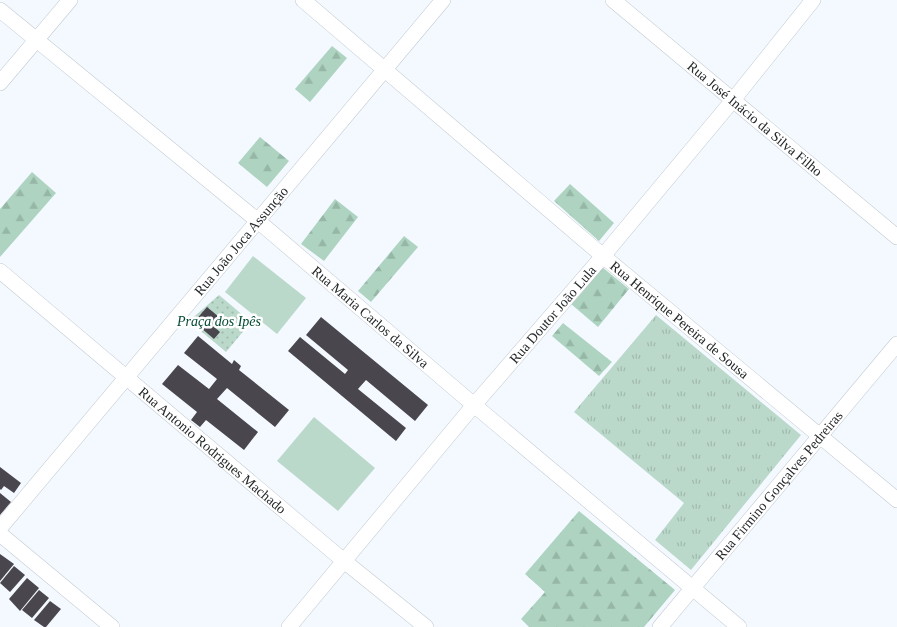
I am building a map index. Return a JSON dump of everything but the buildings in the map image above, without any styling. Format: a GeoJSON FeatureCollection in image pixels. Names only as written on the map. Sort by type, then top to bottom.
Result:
{"type":"FeatureCollection","features":[{"type":"Feature","properties":{"kind":"street"},"geometry":{"type":"LineString","coordinates":[[0,83],[70,0]]}},
{"type":"Feature","properties":{"kind":"street","name":"Rua Henrique Pereira de Sousa"},"geometry":{"type":"LineString","coordinates":[[303,0],[603,256],[897,500]]}},
{"type":"Feature","properties":{"kind":"street","name":"Rua João Joca Assunção"},"geometry":{"type":"LineString","coordinates":[[0,528],[443,0]]}},
{"type":"Feature","properties":{"kind":"street","name":"Rua José Inácio da Silva Filho"},"geometry":{"type":"LineString","coordinates":[[614,0],[897,238]]}},
{"type":"Feature","properties":{"kind":"street","name":"Rua Doutor João Lula"},"geometry":{"type":"LineString","coordinates":[[289,627],[474,406],[603,256],[733,100],[813,0]]}},
{"type":"Feature","properties":{"kind":"street","name":"Rua Maria Carlos da Silva"},"geometry":{"type":"LineString","coordinates":[[0,10],[258,221],[474,406],[739,627]]}},
{"type":"Feature","properties":{"kind":"street","name":"Rua Antonio Rodrigues Machado"},"geometry":{"type":"LineString","coordinates":[[0,271],[344,561],[426,627]]}},
{"type":"Feature","properties":{"kind":"street","name":"Rua Firmino Gonçalves Pedreiras"},"geometry":{"type":"LineString","coordinates":[[660,627],[897,344]]}},
{"type":"Feature","properties":{"kind":"street"},"geometry":{"type":"LineString","coordinates":[[0,534],[112,627]]}},
{"type":"Feature","properties":{"kind":"green space"},"geometry":{"type":"Polygon","coordinates":[[[332,46],[347,58],[310,102],[295,89],[332,46]]]}},
{"type":"Feature","properties":{"kind":"green space"},"geometry":{"type":"Polygon","coordinates":[[[260,137],[289,161],[267,187],[238,163],[260,137]]]}},
{"type":"Feature","properties":{"kind":"green space"},"geometry":{"type":"Polygon","coordinates":[[[32,172],[56,193],[0,257],[0,209],[32,172]]]}},
{"type":"Feature","properties":{"kind":"green space"},"geometry":{"type":"Polygon","coordinates":[[[570,184],[614,223],[599,241],[554,201],[570,184]]]}},
{"type":"Feature","properties":{"kind":"green space"},"geometry":{"type":"Polygon","coordinates":[[[335,199],[358,217],[324,261],[301,244],[335,199]]]}},
{"type":"Feature","properties":{"kind":"green space"},"geometry":{"type":"Polygon","coordinates":[[[404,236],[418,247],[371,302],[358,291],[404,236]]]}},
{"type":"Feature","properties":{"kind":"green space"},"geometry":{"type":"Polygon","coordinates":[[[253,256],[306,298],[277,334],[225,292],[253,256]]]}},
{"type":"Feature","properties":{"kind":"green space"},"geometry":{"type":"Polygon","coordinates":[[[602,267],[629,289],[598,327],[571,304],[602,267]]]}},
{"type":"Feature","properties":{"kind":"green space","name":"Praça dos Ipês"},"geometry":{"type":"Polygon","coordinates":[[[219,295],[251,322],[226,352],[189,321],[219,295]]]}},
{"type":"Feature","properties":{"kind":"green space"},"geometry":{"type":"Polygon","coordinates":[[[656,315],[801,435],[691,570],[655,540],[684,503],[574,412],[656,315]]]}},
{"type":"Feature","properties":{"kind":"green space"},"geometry":{"type":"Polygon","coordinates":[[[563,323],[612,362],[599,376],[552,336],[563,323]]]}},
{"type":"Feature","properties":{"kind":"green space"},"geometry":{"type":"Polygon","coordinates":[[[314,417],[375,468],[338,511],[277,461],[314,417]]]}},
{"type":"Feature","properties":{"kind":"green space"},"geometry":{"type":"Polygon","coordinates":[[[579,511],[675,590],[644,627],[529,627],[521,619],[545,592],[525,574],[579,511]]]}}]}
